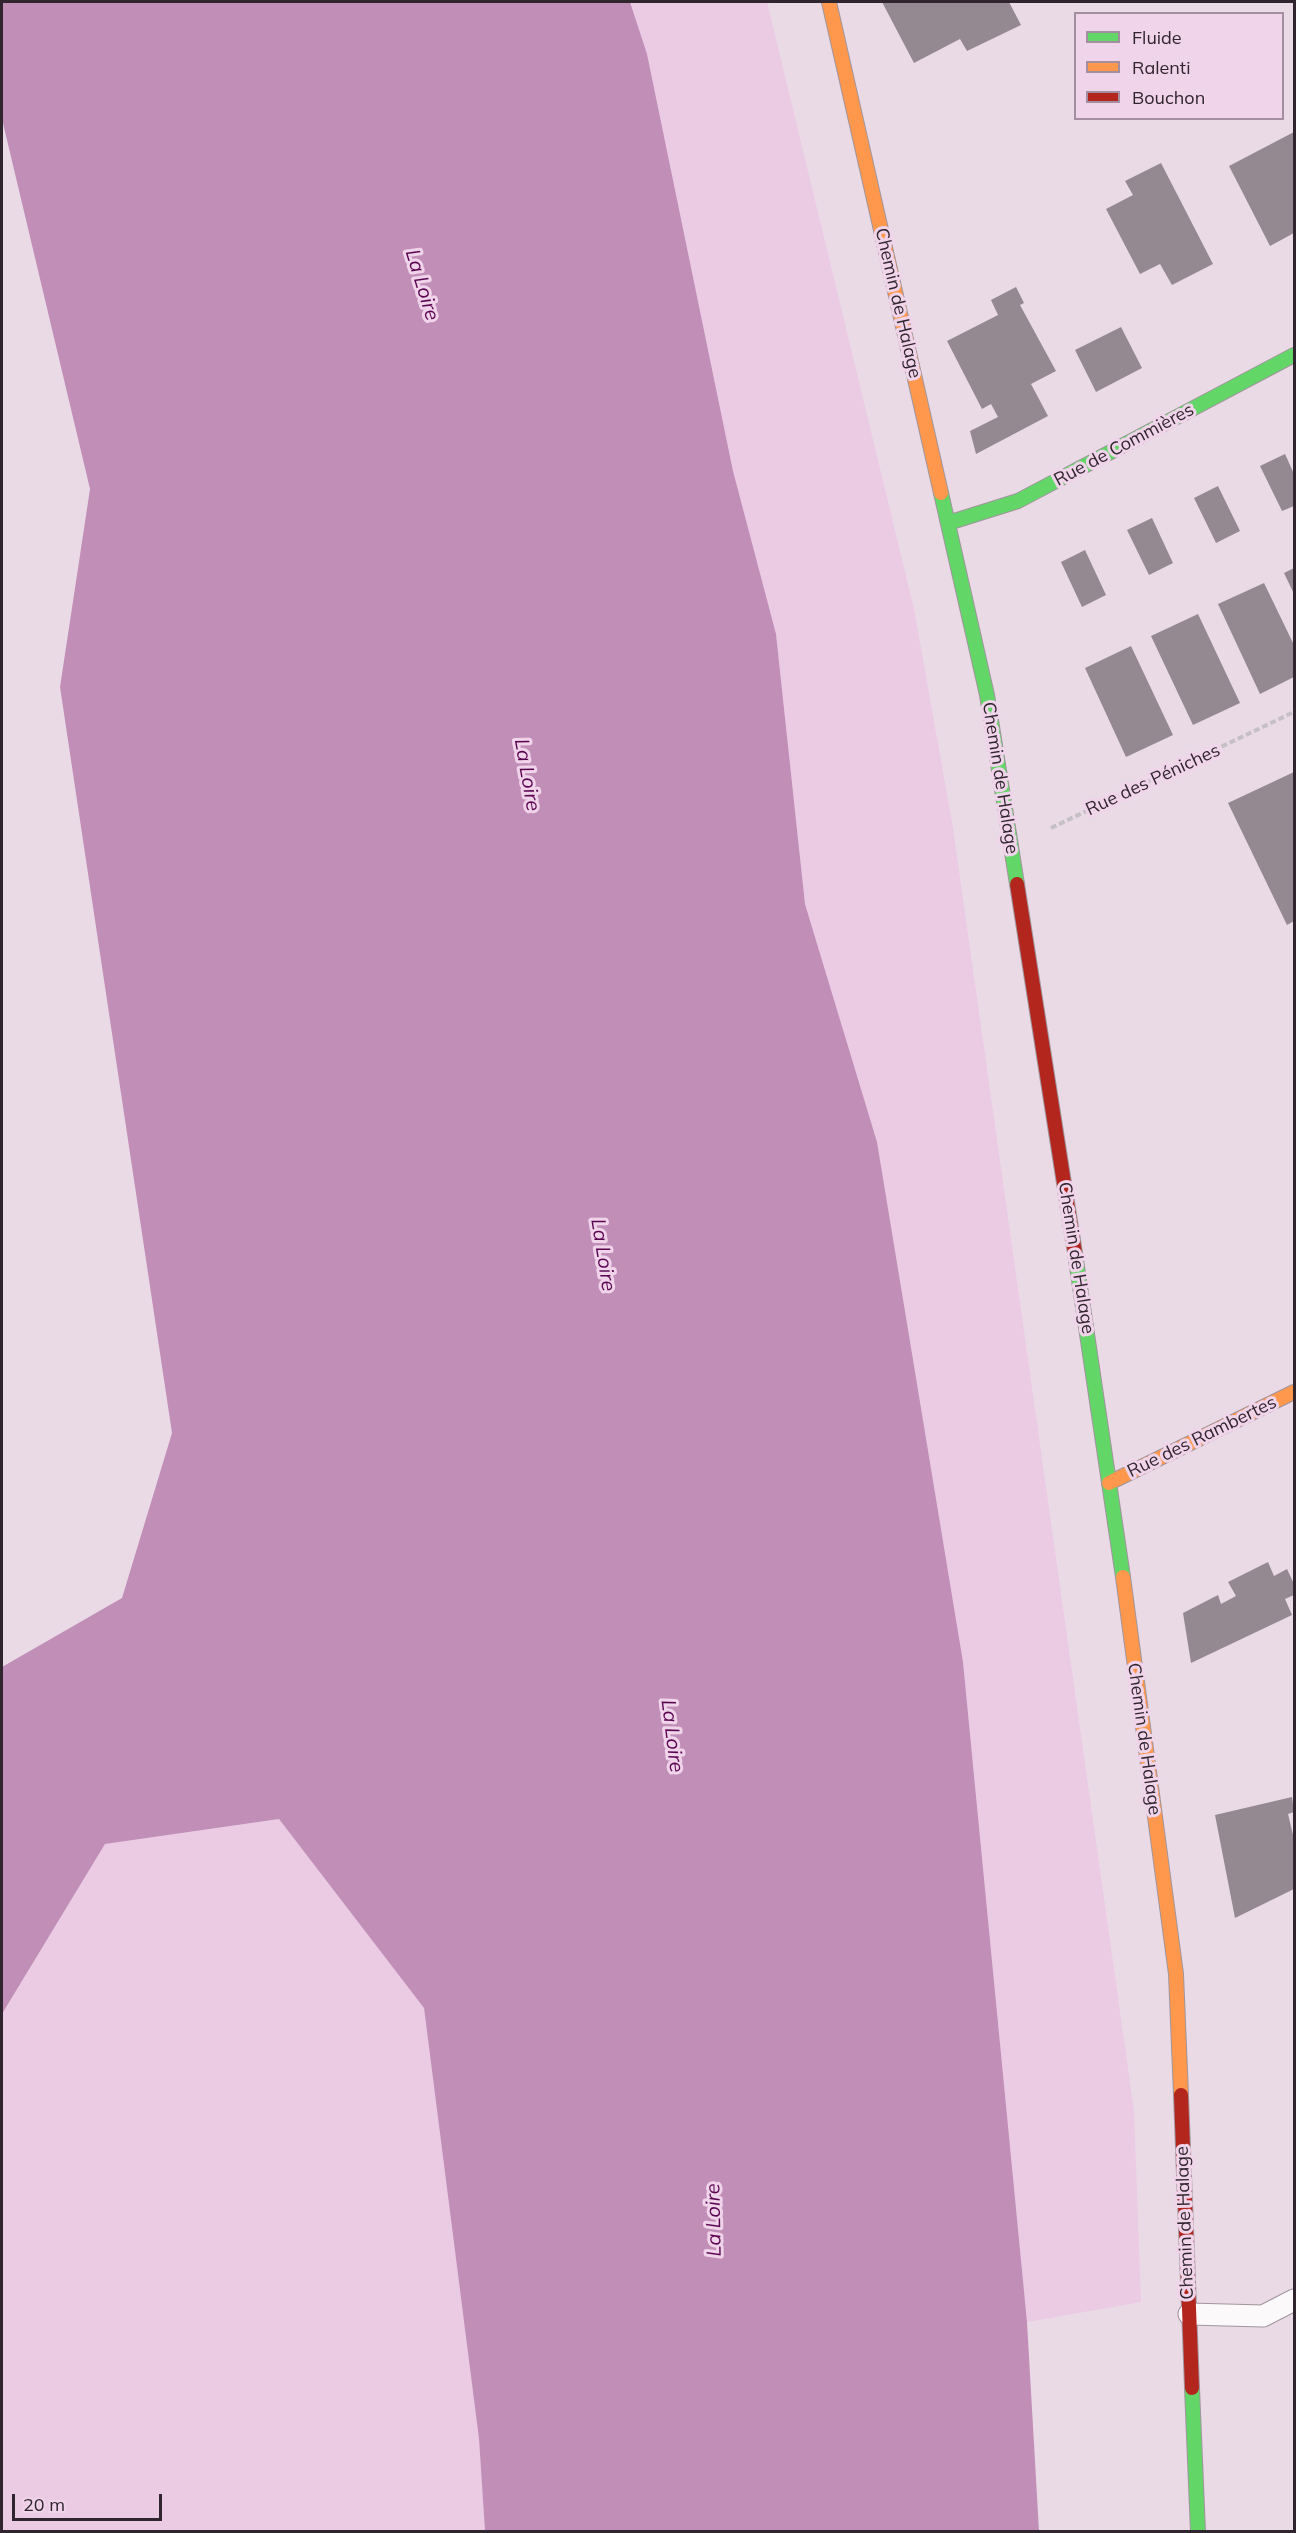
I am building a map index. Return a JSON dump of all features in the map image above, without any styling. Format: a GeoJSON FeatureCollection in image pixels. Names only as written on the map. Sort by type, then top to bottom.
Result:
{"type":"FeatureCollection","features":[{"type":"Feature","properties":{"kind":"main road","name":"Chemin de Halage"},"geometry":{"type":"LineString","coordinates":[[829,2],[987,695],[1109,1483],[1176,1974],[1198,2532]]}},
{"type":"Feature","properties":{"kind":"main road","name":"Rue de Commières"},"geometry":{"type":"LineString","coordinates":[[948,523],[1018,501],[1294,355]]}},
{"type":"Feature","properties":{"kind":"main road","name":"Rue des Rambertes"},"geometry":{"type":"LineString","coordinates":[[1109,1483],[1294,1392]]}},
{"type":"Feature","properties":{"kind":"lane"},"geometry":{"type":"LineString","coordinates":[[1189,2314],[1263,2316],[1294,2300]]}},
{"type":"Feature","properties":{"kind":"path","name":"Rue des Péniches"},"geometry":{"type":"LineString","coordinates":[[1011,847],[1294,712]]}},
{"type":"Feature","properties":{"kind":"shaded area"},"geometry":{"type":"Polygon","coordinates":[[[630,2],[767,2],[914,609],[953,828],[1134,2111],[1141,2302],[1027,2322],[963,1662],[877,1142],[805,904],[776,634],[733,471],[647,54],[630,2]]]}},
{"type":"Feature","properties":{"kind":"shaded area"},"geometry":{"type":"Polygon","coordinates":[[[279,1819],[424,2008],[479,2439],[485,2531],[2,2531],[2,2015],[105,1844],[279,1819]]]}},
{"type":"Feature","properties":{"kind":"water","name":"La Loire"},"geometry":{"type":"Polygon","coordinates":[[[2,2],[630,2],[647,54],[733,471],[776,634],[805,904],[877,1142],[963,1662],[1027,2322],[1039,2531],[485,2531],[479,2439],[424,2008],[279,1819],[105,1844],[2,2014],[2,1667],[122,1598],[172,1433],[60,687],[90,489],[2,119],[2,2]]]}},
{"type":"Feature","properties":{"kind":"building"},"geometry":{"type":"Polygon","coordinates":[[[882,2],[1009,2],[1021,25],[967,51],[960,39],[914,63],[882,2]]]}},
{"type":"Feature","properties":{"kind":"building"},"geometry":{"type":"Polygon","coordinates":[[[1294,132],[1294,233],[1270,246],[1229,166],[1294,132]]]}},
{"type":"Feature","properties":{"kind":"building"},"geometry":{"type":"Polygon","coordinates":[[[1161,163],[1213,264],[1172,285],[1160,264],[1140,274],[1106,209],[1133,195],[1125,181],[1161,163]]]}},
{"type":"Feature","properties":{"kind":"building"},"geometry":{"type":"Polygon","coordinates":[[[1016,287],[1024,303],[1020,305],[1056,371],[1031,384],[1048,416],[976,454],[970,431],[998,417],[991,404],[982,409],[947,341],[998,315],[991,300],[1016,287]]]}},
{"type":"Feature","properties":{"kind":"building"},"geometry":{"type":"Polygon","coordinates":[[[1121,327],[1142,368],[1096,392],[1075,350],[1121,327]]]}},
{"type":"Feature","properties":{"kind":"building"},"geometry":{"type":"Polygon","coordinates":[[[1285,454],[1294,474],[1294,506],[1282,511],[1260,466],[1285,454]]]}},
{"type":"Feature","properties":{"kind":"building"},"geometry":{"type":"Polygon","coordinates":[[[1218,486],[1240,531],[1216,543],[1194,498],[1218,486]]]}},
{"type":"Feature","properties":{"kind":"building"},"geometry":{"type":"Polygon","coordinates":[[[1152,518],[1173,563],[1149,575],[1127,530],[1152,518]]]}},
{"type":"Feature","properties":{"kind":"building"},"geometry":{"type":"Polygon","coordinates":[[[1085,550],[1106,595],[1082,607],[1061,562],[1085,550]]]}},
{"type":"Feature","properties":{"kind":"building"},"geometry":{"type":"Polygon","coordinates":[[[1294,568],[1294,594],[1284,573],[1294,568]]]}},
{"type":"Feature","properties":{"kind":"building"},"geometry":{"type":"Polygon","coordinates":[[[1264,583],[1294,645],[1294,677],[1260,694],[1218,604],[1264,583]]]}},
{"type":"Feature","properties":{"kind":"building"},"geometry":{"type":"Polygon","coordinates":[[[1198,614],[1240,703],[1193,725],[1151,636],[1198,614]]]}},
{"type":"Feature","properties":{"kind":"building"},"geometry":{"type":"Polygon","coordinates":[[[1131,646],[1173,735],[1126,757],[1085,668],[1131,646]]]}},
{"type":"Feature","properties":{"kind":"building"},"geometry":{"type":"Polygon","coordinates":[[[1294,772],[1294,921],[1287,925],[1228,803],[1294,772]]]}},
{"type":"Feature","properties":{"kind":"building"},"geometry":{"type":"Polygon","coordinates":[[[1268,1562],[1274,1576],[1287,1569],[1294,1584],[1294,1595],[1285,1599],[1292,1615],[1191,1663],[1183,1613],[1218,1595],[1221,1604],[1236,1596],[1228,1582],[1268,1562]]]}},
{"type":"Feature","properties":{"kind":"building"},"geometry":{"type":"Polygon","coordinates":[[[1292,1797],[1294,1812],[1288,1814],[1294,1839],[1294,1889],[1235,1918],[1215,1815],[1292,1797]]]}},
{"type":"Feature","properties":{"kind":"traffic: fast"},"geometry":{"type":"LineString","coordinates":[[948,523],[1018,501],[1294,355]]}},
{"type":"Feature","properties":{"kind":"traffic: fast"},"geometry":{"type":"LineString","coordinates":[[941,493],[987,695],[1017,884]]}},
{"type":"Feature","properties":{"kind":"traffic: fast"},"geometry":{"type":"LineString","coordinates":[[1075,1253],[1123,1577]]}},
{"type":"Feature","properties":{"kind":"traffic: fast"},"geometry":{"type":"LineString","coordinates":[[1192,2388],[1198,2532]]}},
{"type":"Feature","properties":{"kind":"traffic: slow"},"geometry":{"type":"LineString","coordinates":[[829,2],[941,493]]}},
{"type":"Feature","properties":{"kind":"traffic: slow"},"geometry":{"type":"LineString","coordinates":[[1109,1483],[1294,1392]]}},
{"type":"Feature","properties":{"kind":"traffic: slow"},"geometry":{"type":"LineString","coordinates":[[1123,1577],[1176,1974],[1181,2095]]}},
{"type":"Feature","properties":{"kind":"traffic: jam"},"geometry":{"type":"LineString","coordinates":[[1017,884],[1075,1253]]}},
{"type":"Feature","properties":{"kind":"traffic: jam"},"geometry":{"type":"LineString","coordinates":[[1181,2095],[1192,2388]]}}]}
